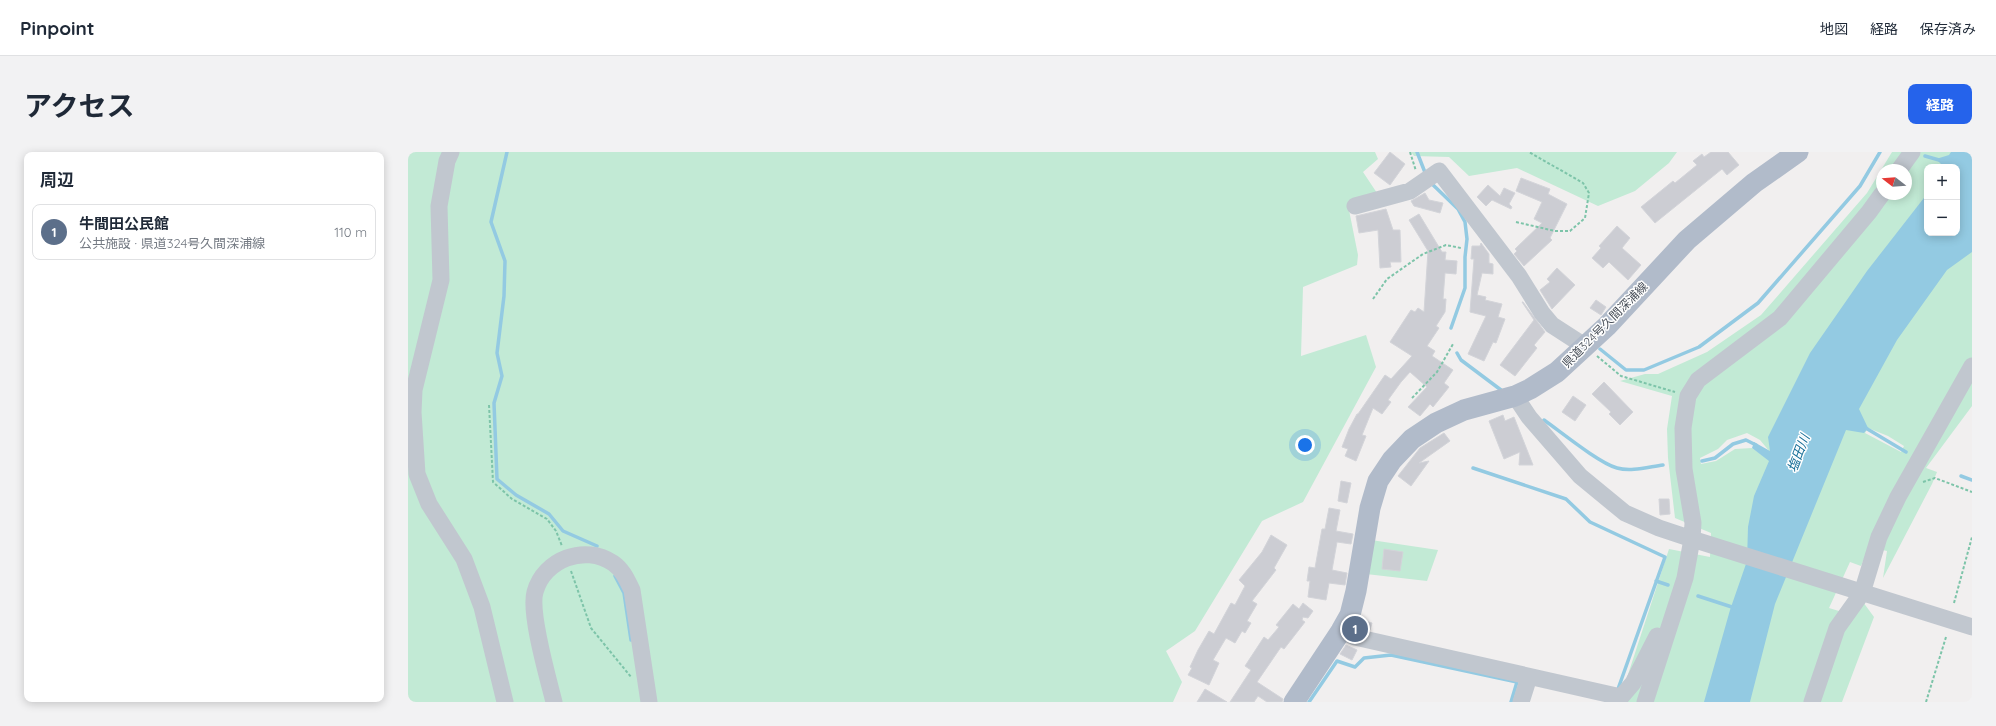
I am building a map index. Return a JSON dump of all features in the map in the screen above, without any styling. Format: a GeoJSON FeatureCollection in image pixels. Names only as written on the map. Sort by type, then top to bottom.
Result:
{"type":"FeatureCollection","features":[{"type":"Feature","properties":{"kind":"main road","name":"県道324号久間深浦線"},"geometry":{"type":"LineString","coordinates":[[1294,702],[1341,631],[1350,614],[1356,591],[1370,508],[1378,481],[1392,460],[1412,439],[1436,423],[1464,410],[1515,396],[1530,389],[1557,372],[1586,347],[1607,326],[1687,240],[1754,183],[1798,152]]}},
{"type":"Feature","properties":{"kind":"street"},"geometry":{"type":"LineString","coordinates":[[451,152],[447,160],[439,206],[441,280],[414,390],[413,412],[417,474],[428,504],[464,559],[482,608],[506,702]]}},
{"type":"Feature","properties":{"kind":"street"},"geometry":{"type":"LineString","coordinates":[[1904,164],[1912,152]]}},
{"type":"Feature","properties":{"kind":"street"},"geometry":{"type":"LineString","coordinates":[[1355,206],[1410,191],[1439,171],[1519,276],[1552,325],[1586,347]]}},
{"type":"Feature","properties":{"kind":"street"},"geometry":{"type":"LineString","coordinates":[[1645,702],[1685,578],[1692,539],[1693,523],[1684,469],[1683,428],[1688,396],[1698,380],[1780,318],[1870,212],[1878,200]]}},
{"type":"Feature","properties":{"kind":"street"},"geometry":{"type":"LineString","coordinates":[[1812,702],[1837,628],[1862,593],[1879,537],[1898,497],[1972,366]]}},
{"type":"Feature","properties":{"kind":"street"},"geometry":{"type":"LineString","coordinates":[[1515,396],[1529,417],[1580,476],[1625,513],[1659,528],[1692,539],[1972,627]]}},
{"type":"Feature","properties":{"kind":"street"},"geometry":{"type":"LineString","coordinates":[[554,702],[533,612],[534,593],[540,576],[551,565],[566,557],[585,555],[601,558],[614,563],[625,574],[632,590],[649,702]]}},
{"type":"Feature","properties":{"kind":"street"},"geometry":{"type":"LineString","coordinates":[[1341,631],[1354,637],[1621,697],[1633,683],[1659,632],[1670,622]]}},
{"type":"Feature","properties":{"kind":"street"},"geometry":{"type":"LineString","coordinates":[[1521,702],[1529,677]]}},
{"type":"Feature","properties":{"kind":"path"},"geometry":{"type":"LineString","coordinates":[[1410,152],[1425,180]]}},
{"type":"Feature","properties":{"kind":"path"},"geometry":{"type":"LineString","coordinates":[[1516,222],[1555,231],[1570,231],[1585,218],[1589,193],[1583,183],[1529,152]]}},
{"type":"Feature","properties":{"kind":"path"},"geometry":{"type":"LineString","coordinates":[[1374,299],[1387,279],[1423,254],[1446,245],[1461,248]]}},
{"type":"Feature","properties":{"kind":"path"},"geometry":{"type":"LineString","coordinates":[[1412,398],[1437,372],[1453,344]]}},
{"type":"Feature","properties":{"kind":"path"},"geometry":{"type":"LineString","coordinates":[[1586,347],[1622,376],[1688,396]]}},
{"type":"Feature","properties":{"kind":"path"},"geometry":{"type":"LineString","coordinates":[[489,405],[493,482],[512,499],[547,519],[556,531],[591,628],[631,677]]}},
{"type":"Feature","properties":{"kind":"path"},"geometry":{"type":"LineString","coordinates":[[1920,488],[1923,482],[1935,478],[1972,492]]}},
{"type":"Feature","properties":{"kind":"path"},"geometry":{"type":"LineString","coordinates":[[1954,602],[1972,537]]}},
{"type":"Feature","properties":{"kind":"path"},"geometry":{"type":"LineString","coordinates":[[1926,702],[1946,637]]}},
{"type":"Feature","properties":{"kind":"green space"},"geometry":{"type":"Polygon","coordinates":[[[408,152],[1375,152],[1378,159],[1363,172],[1377,193],[1348,205],[1358,255],[1357,265],[1303,287],[1301,356],[1366,335],[1376,367],[1303,502],[1262,521],[1195,631],[1166,651],[1182,682],[1173,702],[408,702],[408,152]]]}},
{"type":"Feature","properties":{"kind":"green space"},"geometry":{"type":"Polygon","coordinates":[[[1411,152],[1677,152],[1669,163],[1635,191],[1598,206],[1517,168],[1469,176],[1449,157],[1414,156],[1411,152]]]}},
{"type":"Feature","properties":{"kind":"green space"},"geometry":{"type":"Polygon","coordinates":[[[1892,152],[1958,152],[1952,164],[1924,164],[1924,208],[1770,452],[1760,440],[1747,433],[1727,440],[1718,449],[1700,458],[1701,464],[1716,461],[1735,449],[1752,448],[1769,460],[1777,459],[1716,702],[1619,702],[1669,549],[1710,557],[1711,533],[1675,518],[1668,458],[1667,429],[1672,396],[1620,381],[1645,374],[1658,374],[1707,352],[1761,315],[1867,193],[1876,178],[1876,200],[1912,200],[1912,164],[1885,164],[1892,152]]]}},
{"type":"Feature","properties":{"kind":"green space"},"geometry":{"type":"Polygon","coordinates":[[[1972,191],[1972,406],[1926,468],[1937,472],[1883,578],[1887,551],[1869,547],[1861,566],[1850,562],[1829,608],[1852,615],[1863,602],[1874,617],[1842,702],[1732,702],[1796,484],[1955,236],[1960,236],[1960,225],[1972,191]],[[1868,428],[1865,433],[1901,452],[1904,446],[1888,436],[1868,428]]]}},
{"type":"Feature","properties":{"kind":"green space"},"geometry":{"type":"Polygon","coordinates":[[[1371,540],[1438,550],[1427,581],[1366,574],[1371,540]]]}},
{"type":"Feature","properties":{"kind":"water","name":"塩田川"},"geometry":{"type":"Polygon","coordinates":[[[1951,152],[1972,152],[1972,252],[1947,270],[1897,340],[1859,409],[1868,428],[1864,433],[1846,430],[1775,604],[1750,702],[1704,702],[1730,610],[1747,561],[1748,527],[1754,496],[1769,461],[1752,448],[1754,442],[1770,451],[1768,437],[1810,353],[1867,271],[1924,198],[1924,236],[1960,236],[1960,164],[1941,164],[1936,159],[1949,155],[1951,152]]]}},
{"type":"Feature","properties":{"kind":"building"},"geometry":{"type":"Polygon","coordinates":[[[1390,152],[1405,164],[1390,185],[1374,173],[1390,152]]]}},
{"type":"Feature","properties":{"kind":"building"},"geometry":{"type":"Polygon","coordinates":[[[1711,152],[1728,152],[1739,165],[1727,175],[1722,169],[1655,223],[1641,207],[1673,181],[1675,183],[1697,165],[1693,161],[1702,154],[1704,157],[1711,152]]]}},
{"type":"Feature","properties":{"kind":"building"},"geometry":{"type":"Polygon","coordinates":[[[1521,178],[1550,189],[1548,194],[1567,204],[1550,238],[1552,240],[1524,266],[1514,254],[1517,251],[1515,249],[1542,223],[1534,219],[1542,202],[1516,191],[1521,178]]]}},
{"type":"Feature","properties":{"kind":"building"},"geometry":{"type":"Polygon","coordinates":[[[1488,185],[1500,196],[1504,188],[1515,193],[1509,204],[1512,207],[1511,209],[1492,200],[1486,206],[1477,197],[1488,185]]]}},
{"type":"Feature","properties":{"kind":"building"},"geometry":{"type":"Polygon","coordinates":[[[1425,193],[1429,200],[1443,203],[1440,213],[1414,206],[1411,201],[1425,193]]]}},
{"type":"Feature","properties":{"kind":"building"},"geometry":{"type":"Polygon","coordinates":[[[1386,209],[1393,230],[1400,230],[1401,262],[1390,262],[1391,267],[1380,268],[1378,230],[1359,233],[1356,216],[1386,209]]]}},
{"type":"Feature","properties":{"kind":"building"},"geometry":{"type":"Polygon","coordinates":[[[1419,214],[1442,252],[1446,252],[1445,260],[1457,261],[1456,274],[1445,273],[1443,299],[1446,299],[1445,312],[1436,326],[1439,328],[1427,346],[1435,351],[1432,356],[1453,370],[1444,383],[1449,387],[1433,407],[1430,404],[1420,416],[1408,407],[1427,387],[1410,372],[1388,400],[1391,402],[1382,414],[1373,408],[1362,435],[1366,436],[1356,461],[1345,456],[1348,449],[1342,447],[1349,429],[1357,414],[1385,375],[1391,379],[1412,356],[1390,342],[1411,310],[1415,312],[1418,308],[1424,312],[1428,251],[1409,220],[1419,214]]]}},
{"type":"Feature","properties":{"kind":"building"},"geometry":{"type":"Polygon","coordinates":[[[1617,226],[1630,238],[1622,248],[1641,265],[1628,280],[1609,262],[1603,268],[1592,258],[1601,248],[1599,246],[1617,226]]]}},
{"type":"Feature","properties":{"kind":"building"},"geometry":{"type":"Polygon","coordinates":[[[1481,243],[1489,254],[1489,263],[1493,264],[1493,274],[1482,273],[1477,295],[1486,297],[1485,300],[1502,304],[1498,317],[1505,319],[1496,343],[1493,342],[1484,361],[1468,354],[1486,316],[1470,312],[1474,259],[1471,259],[1472,246],[1480,246],[1481,243]]]}},
{"type":"Feature","properties":{"kind":"building"},"geometry":{"type":"Polygon","coordinates":[[[1557,268],[1575,285],[1552,309],[1540,290],[1550,282],[1547,279],[1557,268]]]}},
{"type":"Feature","properties":{"kind":"building"},"geometry":{"type":"Polygon","coordinates":[[[1596,300],[1606,307],[1601,315],[1590,308],[1596,300]]]}},
{"type":"Feature","properties":{"kind":"building"},"geometry":{"type":"Polygon","coordinates":[[[1522,302],[1545,332],[1534,345],[1537,348],[1515,376],[1500,365],[1534,320],[1522,302]]]}},
{"type":"Feature","properties":{"kind":"building"},"geometry":{"type":"Polygon","coordinates":[[[1604,382],[1633,412],[1620,425],[1609,414],[1611,412],[1592,394],[1604,382]]]}},
{"type":"Feature","properties":{"kind":"building"},"geometry":{"type":"Polygon","coordinates":[[[1573,396],[1586,405],[1575,421],[1562,412],[1573,396]]]}},
{"type":"Feature","properties":{"kind":"building"},"geometry":{"type":"Polygon","coordinates":[[[1503,415],[1505,421],[1514,417],[1533,465],[1519,465],[1520,452],[1504,459],[1489,421],[1503,415]]]}},
{"type":"Feature","properties":{"kind":"building"},"geometry":{"type":"Polygon","coordinates":[[[1444,433],[1450,441],[1419,463],[1429,461],[1411,486],[1398,476],[1420,448],[1444,433]]]}},
{"type":"Feature","properties":{"kind":"building"},"geometry":{"type":"Polygon","coordinates":[[[1341,481],[1351,483],[1347,503],[1338,501],[1341,481]]]}},
{"type":"Feature","properties":{"kind":"building"},"geometry":{"type":"Polygon","coordinates":[[[1659,499],[1669,499],[1670,514],[1660,515],[1659,499]]]}},
{"type":"Feature","properties":{"kind":"building"},"geometry":{"type":"Polygon","coordinates":[[[1329,508],[1340,510],[1336,531],[1353,534],[1351,544],[1337,542],[1332,570],[1347,573],[1345,585],[1329,583],[1326,600],[1308,597],[1310,581],[1307,581],[1309,567],[1315,568],[1322,529],[1325,529],[1329,508]]]}},
{"type":"Feature","properties":{"kind":"building"},"geometry":{"type":"Polygon","coordinates":[[[1271,535],[1287,545],[1274,568],[1276,570],[1252,601],[1257,604],[1247,621],[1251,623],[1245,633],[1242,631],[1235,643],[1226,638],[1213,660],[1219,663],[1209,685],[1188,675],[1198,650],[1209,631],[1214,634],[1231,603],[1235,605],[1245,586],[1239,580],[1262,552],[1271,535]]]}},
{"type":"Feature","properties":{"kind":"building"},"geometry":{"type":"Polygon","coordinates":[[[1384,549],[1403,552],[1400,571],[1382,569],[1384,549]]]}},
{"type":"Feature","properties":{"kind":"building"},"geometry":{"type":"Polygon","coordinates":[[[1303,603],[1313,611],[1308,618],[1303,617],[1302,620],[1305,622],[1284,649],[1281,647],[1257,682],[1283,699],[1282,702],[1267,702],[1258,696],[1254,702],[1230,702],[1251,670],[1245,666],[1264,637],[1268,640],[1279,627],[1276,625],[1293,604],[1299,609],[1303,603]]]}},
{"type":"Feature","properties":{"kind":"building"},"geometry":{"type":"Polygon","coordinates":[[[1361,620],[1372,623],[1370,630],[1357,627],[1361,620]]]}},
{"type":"Feature","properties":{"kind":"building"},"geometry":{"type":"Polygon","coordinates":[[[1346,645],[1357,650],[1352,660],[1340,654],[1346,645]]]}},
{"type":"Feature","properties":{"kind":"building"},"geometry":{"type":"Polygon","coordinates":[[[1205,689],[1227,702],[1197,702],[1205,689]]]}},
{"type":"Feature","properties":{"kind":"waterway"},"geometry":{"type":"LineString","coordinates":[[507,152],[491,222],[505,261],[504,296],[497,353],[502,376],[494,403],[497,479],[516,495],[549,514],[563,531],[597,546]]}},
{"type":"Feature","properties":{"kind":"waterway"},"geometry":{"type":"LineString","coordinates":[[1417,152],[1426,175]]}},
{"type":"Feature","properties":{"kind":"waterway"},"geometry":{"type":"LineString","coordinates":[[1600,349],[1626,370],[1644,370],[1699,347],[1758,303],[1860,186],[1880,152]]}},
{"type":"Feature","properties":{"kind":"waterway"},"geometry":{"type":"LineString","coordinates":[[1925,156],[1939,160]]}},
{"type":"Feature","properties":{"kind":"waterway"},"geometry":{"type":"LineString","coordinates":[[1430,182],[1458,209],[1465,222],[1467,239],[1465,257],[1465,288],[1451,328]]}},
{"type":"Feature","properties":{"kind":"waterway"},"geometry":{"type":"LineString","coordinates":[[1457,353],[1461,360],[1501,390]]}},
{"type":"Feature","properties":{"kind":"waterway"},"geometry":{"type":"LineString","coordinates":[[1544,420],[1590,454],[1609,465],[1622,469],[1663,465]]}},
{"type":"Feature","properties":{"kind":"waterway"},"geometry":{"type":"LineString","coordinates":[[1864,427],[1906,452]]}},
{"type":"Feature","properties":{"kind":"waterway"},"geometry":{"type":"LineString","coordinates":[[1702,461],[1715,458],[1733,444],[1746,440],[1756,445]]}},
{"type":"Feature","properties":{"kind":"waterway"},"geometry":{"type":"LineString","coordinates":[[1473,468],[1566,499],[1590,522],[1665,557],[1618,689]]}},
{"type":"Feature","properties":{"kind":"waterway"},"geometry":{"type":"LineString","coordinates":[[1961,476],[1972,480]]}},
{"type":"Feature","properties":{"kind":"waterway"},"geometry":{"type":"LineString","coordinates":[[615,576],[624,593],[631,640]]}},
{"type":"Feature","properties":{"kind":"waterway"},"geometry":{"type":"LineString","coordinates":[[1656,581],[1668,585]]}},
{"type":"Feature","properties":{"kind":"waterway"},"geometry":{"type":"LineString","coordinates":[[1698,596],[1735,608]]}},
{"type":"Feature","properties":{"kind":"waterway"},"geometry":{"type":"LineString","coordinates":[[1309,702],[1337,661],[1355,667],[1364,658],[1391,655],[1517,682],[1511,702]]}},
{"type":"Feature","properties":{"kind":"place","name":"牛間田公民館"},"geometry":{"type":"Point","coordinates":[1355,629]}}]}
